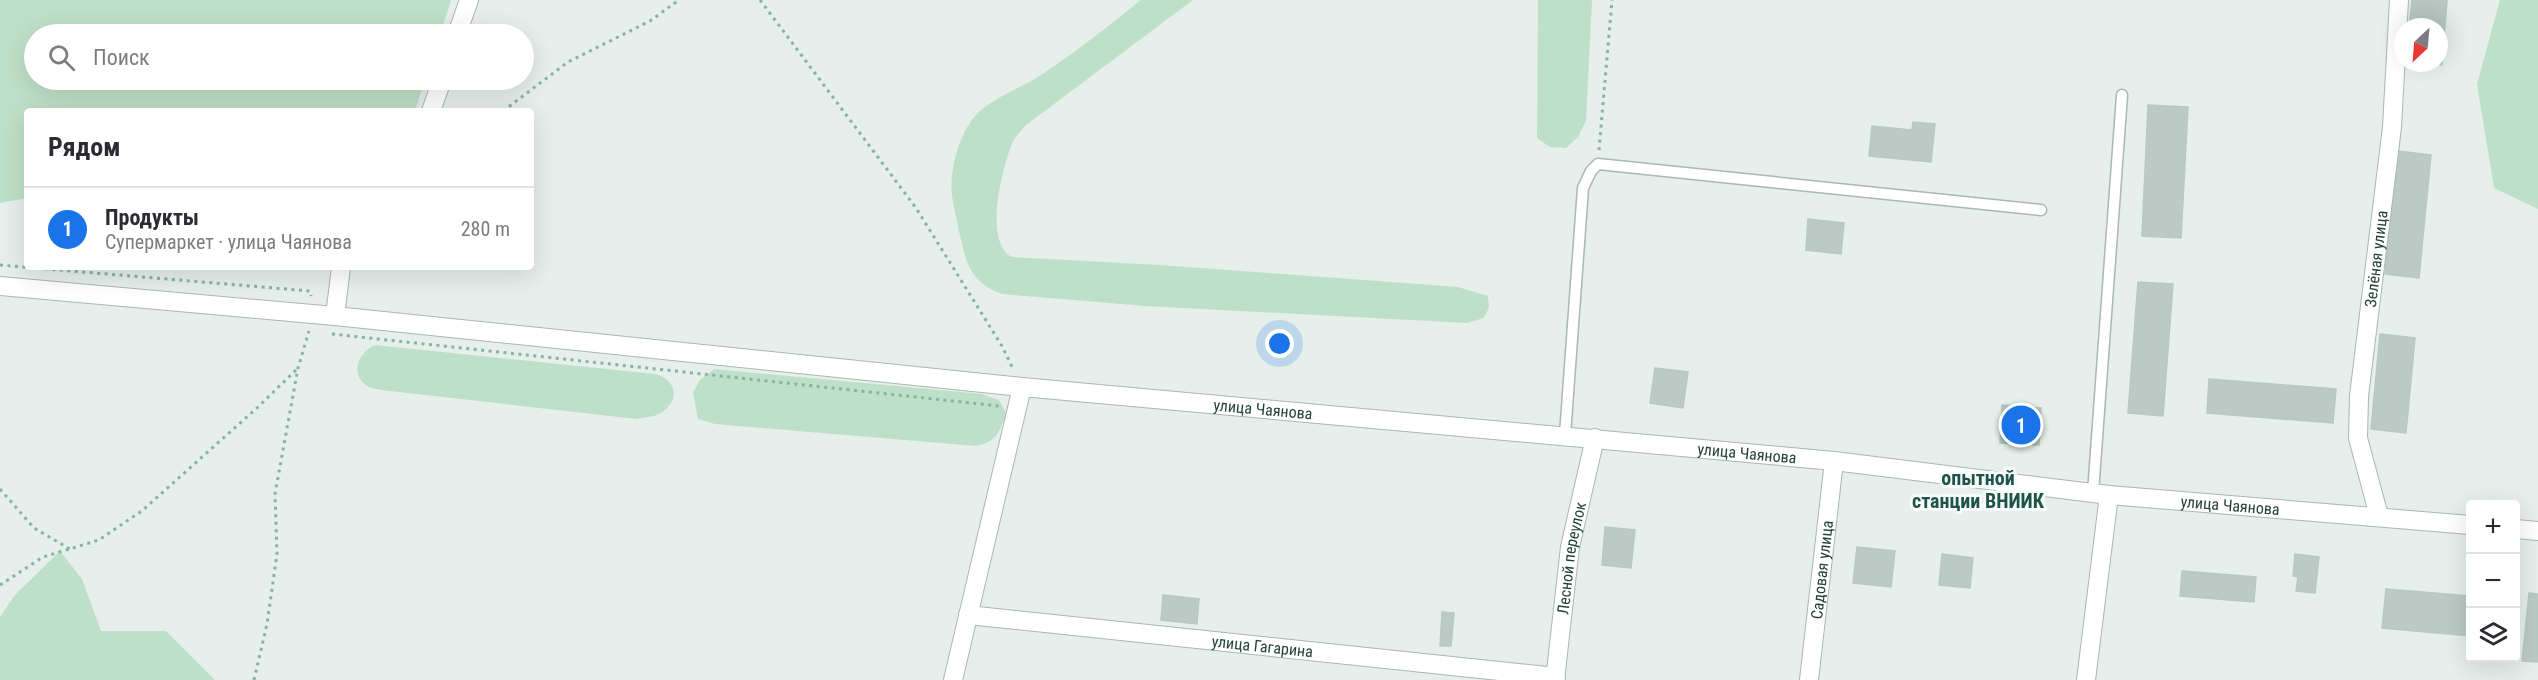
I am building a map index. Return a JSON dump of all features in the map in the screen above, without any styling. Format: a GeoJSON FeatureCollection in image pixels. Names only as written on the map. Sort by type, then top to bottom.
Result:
{"type":"FeatureCollection","features":[{"type":"Feature","properties":{"kind":"street"},"geometry":{"type":"LineString","coordinates":[[461,24],[469,0]]}},
{"type":"Feature","properties":{"kind":"street","name":"Зелёная улица"},"geometry":{"type":"LineString","coordinates":[[2379,516],[2358,438],[2359,396],[2392,127],[2400,0]]}},
{"type":"Feature","properties":{"kind":"street"},"geometry":{"type":"LineString","coordinates":[[432,108],[438,90]]}},
{"type":"Feature","properties":{"kind":"street"},"geometry":{"type":"LineString","coordinates":[[335,316],[340,270]]}},
{"type":"Feature","properties":{"kind":"street","name":"улица Чаянова"},"geometry":{"type":"LineString","coordinates":[[0,286],[335,316],[1022,387],[1834,461],[2101,494],[2466,525]]}},
{"type":"Feature","properties":{"kind":"street"},"geometry":{"type":"LineString","coordinates":[[952,680],[1022,387]]}},
{"type":"Feature","properties":{"kind":"street","name":"Лесной переулок"},"geometry":{"type":"LineString","coordinates":[[1556,678],[1570,547],[1595,438]]}},
{"type":"Feature","properties":{"kind":"street","name":"Садовая улица"},"geometry":{"type":"LineString","coordinates":[[1809,680],[1834,461]]}},
{"type":"Feature","properties":{"kind":"street"},"geometry":{"type":"LineString","coordinates":[[2086,680],[2101,494]]}},
{"type":"Feature","properties":{"kind":"street"},"geometry":{"type":"LineString","coordinates":[[2520,529],[2538,531]]}},
{"type":"Feature","properties":{"kind":"street","name":"улица Гагарина"},"geometry":{"type":"LineString","coordinates":[[968,615],[1556,678]]}},
{"type":"Feature","properties":{"kind":"lane"},"geometry":{"type":"LineString","coordinates":[[2101,494],[2122,95]]}},
{"type":"Feature","properties":{"kind":"lane"},"geometry":{"type":"LineString","coordinates":[[1565,435],[1583,188],[1591,171],[1598,164],[2042,210]]}},
{"type":"Feature","properties":{"kind":"path"},"geometry":{"type":"LineString","coordinates":[[534,88],[568,62],[650,21],[679,0]]}},
{"type":"Feature","properties":{"kind":"path"},"geometry":{"type":"LineString","coordinates":[[760,0],[916,208],[1002,345],[1022,387]]}},
{"type":"Feature","properties":{"kind":"path"},"geometry":{"type":"LineString","coordinates":[[1598,164],[1612,0]]}},
{"type":"Feature","properties":{"kind":"path"},"geometry":{"type":"LineString","coordinates":[[507,108],[531,90]]}},
{"type":"Feature","properties":{"kind":"path"},"geometry":{"type":"LineString","coordinates":[[254,680],[267,624],[277,554],[275,494],[297,368],[314,314]]}},
{"type":"Feature","properties":{"kind":"path"},"geometry":{"type":"LineString","coordinates":[[0,585],[43,557],[99,540],[143,510],[257,408],[297,368]]}},
{"type":"Feature","properties":{"kind":"path"},"geometry":{"type":"LineString","coordinates":[[0,489],[34,528],[70,549]]}},
{"type":"Feature","properties":{"kind":"green space"},"geometry":{"type":"Polygon","coordinates":[[[0,0],[451,0],[443,24],[24,24],[24,90],[422,90],[416,108],[24,108],[24,199],[0,203],[0,0]]]}},
{"type":"Feature","properties":{"kind":"green space"},"geometry":{"type":"Polygon","coordinates":[[[1141,0],[1193,0],[1026,125],[1016,136],[1004,170],[997,204],[998,237],[1003,249],[1012,257],[1160,265],[1458,287],[1488,296],[1489,307],[1484,318],[1467,323],[1145,306],[1002,294],[983,284],[967,262],[952,195],[954,162],[967,128],[980,111],[988,105],[1047,71],[1141,0]]]}},
{"type":"Feature","properties":{"kind":"green space"},"geometry":{"type":"Polygon","coordinates":[[[1538,0],[1592,0],[1586,121],[1578,137],[1566,148],[1550,147],[1537,138],[1538,0]]]}},
{"type":"Feature","properties":{"kind":"green space"},"geometry":{"type":"Polygon","coordinates":[[[2500,0],[2538,0],[2538,209],[2494,188],[2477,84],[2500,0]]]}},
{"type":"Feature","properties":{"kind":"green space"},"geometry":{"type":"Polygon","coordinates":[[[375,345],[655,374],[662,376],[671,384],[674,394],[670,405],[662,412],[637,419],[381,390],[367,386],[358,375],[357,369],[364,352],[375,345]]]}},
{"type":"Feature","properties":{"kind":"green space"},"geometry":{"type":"Polygon","coordinates":[[[714,369],[982,394],[999,400],[1006,413],[1002,426],[993,439],[976,446],[715,424],[698,419],[693,392],[700,380],[714,369]]]}},
{"type":"Feature","properties":{"kind":"green space"},"geometry":{"type":"Polygon","coordinates":[[[60,551],[82,579],[101,631],[166,631],[215,680],[0,680],[0,617],[15,595],[60,551]]]}},
{"type":"Feature","properties":{"kind":"building"},"geometry":{"type":"Polygon","coordinates":[[[2412,0],[2447,0],[2446,18],[2410,18],[2412,0]]]}},
{"type":"Feature","properties":{"kind":"building"},"geometry":{"type":"Polygon","coordinates":[[[2148,105],[2188,107],[2181,238],[2142,236],[2148,105]]]}},
{"type":"Feature","properties":{"kind":"building"},"geometry":{"type":"Polygon","coordinates":[[[1913,122],[1935,124],[1931,162],[1869,156],[1872,126],[1912,130],[1913,122]]]}},
{"type":"Feature","properties":{"kind":"building"},"geometry":{"type":"Polygon","coordinates":[[[2397,151],[2431,155],[2419,278],[2385,274],[2397,151]]]}},
{"type":"Feature","properties":{"kind":"building"},"geometry":{"type":"Polygon","coordinates":[[[1808,219],[1844,223],[1841,254],[1806,250],[1808,219]]]}},
{"type":"Feature","properties":{"kind":"building"},"geometry":{"type":"Polygon","coordinates":[[[2138,282],[2173,284],[2163,416],[2128,413],[2138,282]]]}},
{"type":"Feature","properties":{"kind":"building"},"geometry":{"type":"Polygon","coordinates":[[[2380,334],[2415,338],[2406,433],[2371,429],[2380,334]]]}},
{"type":"Feature","properties":{"kind":"building"},"geometry":{"type":"Polygon","coordinates":[[[1655,368],[1688,372],[1683,408],[1650,403],[1655,368]]]}},
{"type":"Feature","properties":{"kind":"building"},"geometry":{"type":"Polygon","coordinates":[[[2209,379],[2336,389],[2333,423],[2207,413],[2209,379]]]}},
{"type":"Feature","properties":{"kind":"building"},"geometry":{"type":"Polygon","coordinates":[[[2002,405],[2041,408],[2039,445],[2000,443],[2002,405]]]}},
{"type":"Feature","properties":{"kind":"building"},"geometry":{"type":"Polygon","coordinates":[[[1605,527],[1635,530],[1631,568],[1602,565],[1605,527]]]}},
{"type":"Feature","properties":{"kind":"building"},"geometry":{"type":"Polygon","coordinates":[[[1857,547],[1895,551],[1891,587],[1853,583],[1857,547]]]}},
{"type":"Feature","properties":{"kind":"building"},"geometry":{"type":"Polygon","coordinates":[[[1942,554],[1973,558],[1970,588],[1939,585],[1942,554]]]}},
{"type":"Feature","properties":{"kind":"building"},"geometry":{"type":"Polygon","coordinates":[[[2295,554],[2319,557],[2315,593],[2296,591],[2298,577],[2293,576],[2295,554]]]}},
{"type":"Feature","properties":{"kind":"building"},"geometry":{"type":"Polygon","coordinates":[[[2182,571],[2256,577],[2254,602],[2180,596],[2182,571]]]}},
{"type":"Feature","properties":{"kind":"building"},"geometry":{"type":"Polygon","coordinates":[[[2386,589],[2466,596],[2466,636],[2382,628],[2386,589]]]}},
{"type":"Feature","properties":{"kind":"building"},"geometry":{"type":"Polygon","coordinates":[[[2529,593],[2538,594],[2538,662],[2522,661],[2529,593]]]}},
{"type":"Feature","properties":{"kind":"building"},"geometry":{"type":"Polygon","coordinates":[[[1163,595],[1199,599],[1197,624],[1161,620],[1163,595]]]}},
{"type":"Feature","properties":{"kind":"building"},"geometry":{"type":"Polygon","coordinates":[[[1442,612],[1454,613],[1451,646],[1440,646],[1442,612]]]}},
{"type":"Feature","properties":{"kind":"place","name":"Продукты"},"geometry":{"type":"Point","coordinates":[2021,425]}},
{"type":"Feature","properties":{"kind":"district","name":"опытной станции ВНИИК"},"geometry":{"type":"Point","coordinates":[1978,490]}}]}
